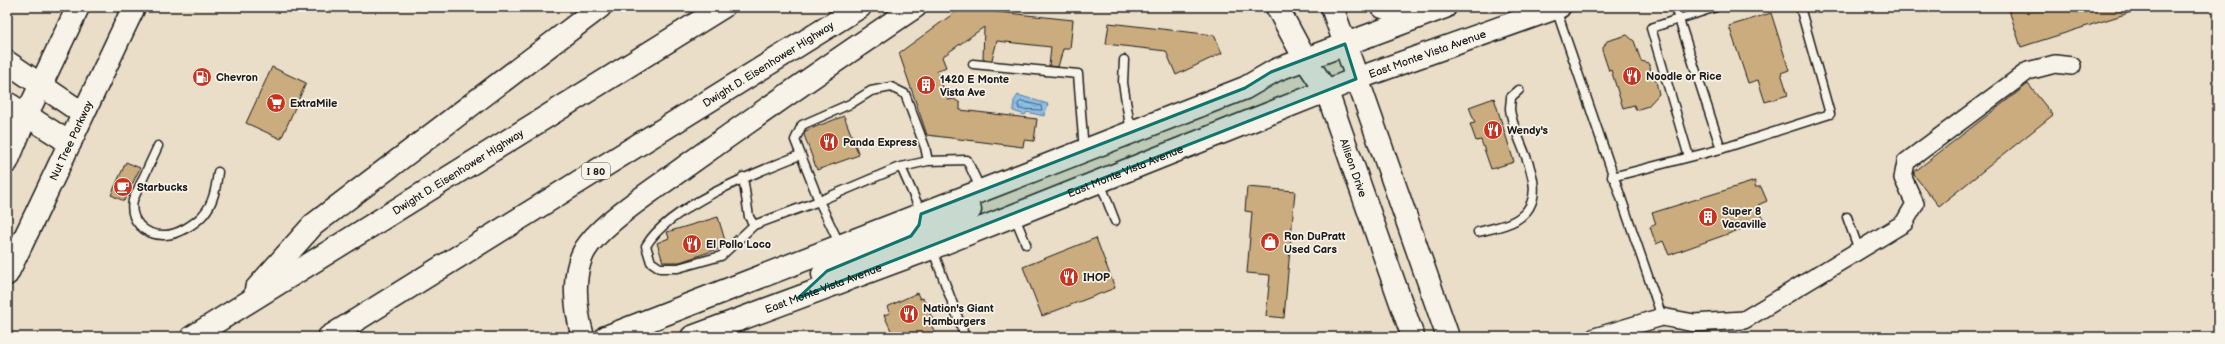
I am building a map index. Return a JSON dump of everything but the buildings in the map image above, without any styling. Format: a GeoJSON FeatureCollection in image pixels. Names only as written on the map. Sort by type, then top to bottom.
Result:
{"type":"FeatureCollection","features":[{"type":"Feature","properties":{"kind":"main road"},"geometry":{"type":"LineString","coordinates":[[7,162],[26,116],[78,7]]}},
{"type":"Feature","properties":{"kind":"main road","name":"Nut Tree Parkway"},"geometry":{"type":"LineString","coordinates":[[7,274],[70,143],[82,113],[134,7]]}},
{"type":"Feature","properties":{"kind":"main road"},"geometry":{"type":"LineString","coordinates":[[239,308],[312,225],[600,7]]}},
{"type":"Feature","properties":{"kind":"main road","name":"Dwight D. Eisenhower Highway"},"geometry":{"type":"LineString","coordinates":[[192,337],[724,7]]}},
{"type":"Feature","properties":{"kind":"main road","name":"Dwight D. Eisenhower Highway"},"geometry":{"type":"LineString","coordinates":[[331,336],[860,7]]}},
{"type":"Feature","properties":{"kind":"main road"},"geometry":{"type":"LineString","coordinates":[[583,337],[578,320],[577,279],[578,264],[589,244],[608,226],[672,177],[778,100],[915,7]]}},
{"type":"Feature","properties":{"kind":"main road","name":"Allison Drive"},"geometry":{"type":"LineString","coordinates":[[1277,7],[1305,59],[1327,92],[1413,337]]}},
{"type":"Feature","properties":{"kind":"main road"},"geometry":{"type":"LineString","coordinates":[[1332,7],[1356,79],[1448,337]]}},
{"type":"Feature","properties":{"kind":"main road"},"geometry":{"type":"LineString","coordinates":[[1383,7],[1391,9],[1442,8]]}},
{"type":"Feature","properties":{"kind":"main road"},"geometry":{"type":"LineString","coordinates":[[606,337],[1245,88],[1271,72],[1442,8]]}},
{"type":"Feature","properties":{"kind":"main road","name":"East Monte Vista Avenue"},"geometry":{"type":"LineString","coordinates":[[692,337],[932,248],[1327,92],[1356,79],[1558,8]]}},
{"type":"Feature","properties":{"kind":"main road"},"geometry":{"type":"LineString","coordinates":[[7,62],[82,113]]}},
{"type":"Feature","properties":{"kind":"main road"},"geometry":{"type":"LineString","coordinates":[[7,103],[70,143]]}},
{"type":"Feature","properties":{"kind":"main road"},"geometry":{"type":"LineString","coordinates":[[932,248],[931,238],[939,224],[949,218],[1003,197],[1014,189],[1028,172]]}},
{"type":"Feature","properties":{"kind":"main road"},"geometry":{"type":"LineString","coordinates":[[798,298],[827,270],[902,242],[920,225],[921,214]]}},
{"type":"Feature","properties":{"kind":"street"},"geometry":{"type":"LineString","coordinates":[[1595,337],[1662,317],[1694,323],[1744,320],[1904,223],[1915,204],[1903,178],[1906,162],[2028,71],[2055,64],[2072,66]]}},
{"type":"Feature","properties":{"kind":"lane"},"geometry":{"type":"LineString","coordinates":[[1675,7],[1721,149]]}},
{"type":"Feature","properties":{"kind":"lane"},"geometry":{"type":"LineString","coordinates":[[1689,157],[1650,28],[1716,7]]}},
{"type":"Feature","properties":{"kind":"lane"},"geometry":{"type":"LineString","coordinates":[[1612,177],[1721,149],[1830,114],[1800,7]]}},
{"type":"Feature","properties":{"kind":"lane"},"geometry":{"type":"LineString","coordinates":[[1558,8],[1612,177],[1662,317]]}},
{"type":"Feature","properties":{"kind":"lane"},"geometry":{"type":"LineString","coordinates":[[1124,60],[1123,83],[1131,133]]}},
{"type":"Feature","properties":{"kind":"lane"},"geometry":{"type":"LineString","coordinates":[[973,64],[1078,74],[1084,151]]}},
{"type":"Feature","properties":{"kind":"lane"},"geometry":{"type":"LineString","coordinates":[[840,246],[819,201],[795,140],[802,125],[850,104],[871,91],[891,87],[905,94],[925,147],[928,161]]}},
{"type":"Feature","properties":{"kind":"lane"},"geometry":{"type":"LineString","coordinates":[[1478,232],[1516,221],[1523,215],[1531,204],[1534,191],[1533,178],[1510,110],[1511,97],[1519,90]]}},
{"type":"Feature","properties":{"kind":"lane"},"geometry":{"type":"LineString","coordinates":[[158,146],[133,200],[131,208],[134,220],[141,228],[155,234],[166,236],[174,233],[203,214],[216,191],[218,172]]}},
{"type":"Feature","properties":{"kind":"lane"},"geometry":{"type":"LineString","coordinates":[[800,155],[743,177],[689,206],[652,235],[646,246],[650,262],[660,268],[678,268],[721,256],[754,225],[819,201],[901,167],[928,161],[967,160],[981,190]]}},
{"type":"Feature","properties":{"kind":"lane"},"geometry":{"type":"LineString","coordinates":[[901,167],[921,214]]}},
{"type":"Feature","properties":{"kind":"lane"},"geometry":{"type":"LineString","coordinates":[[743,177],[749,217],[754,225]]}},
{"type":"Feature","properties":{"kind":"lane"},"geometry":{"type":"LineString","coordinates":[[1100,181],[1115,221]]}},
{"type":"Feature","properties":{"kind":"lane"},"geometry":{"type":"LineString","coordinates":[[1014,215],[1026,244]]}},
{"type":"Feature","properties":{"kind":"lane"},"geometry":{"type":"LineString","coordinates":[[1846,217],[1860,250]]}},
{"type":"Feature","properties":{"kind":"lane"},"geometry":{"type":"LineString","coordinates":[[932,248],[965,337]]}},
{"type":"Feature","properties":{"kind":"highlighted area"},"geometry":{"type":"Polygon","coordinates":[[[1345,44],[1356,79],[798,298],[827,271],[911,236],[919,225],[921,214],[1245,88],[1271,72],[1345,44]]]}},
{"type":"Feature","properties":{"kind":"water"},"geometry":{"type":"Polygon","coordinates":[[[1018,95],[1048,104],[1044,116],[1027,112],[1025,115],[1013,111],[1014,101],[1018,95]]]}},
{"type":"Feature","properties":{"kind":"place","name":"Noodle or Rice"},"geometry":{"type":"Point","coordinates":[1632,76]}},
{"type":"Feature","properties":{"kind":"place","name":"Chevron"},"geometry":{"type":"Point","coordinates":[202,77]}},
{"type":"Feature","properties":{"kind":"place","name":"1420 E Monte Vista Ave"},"geometry":{"type":"Point","coordinates":[926,85]}},
{"type":"Feature","properties":{"kind":"place","name":"ExtraMile"},"geometry":{"type":"Point","coordinates":[276,103]}},
{"type":"Feature","properties":{"kind":"place","name":"Wendy's"},"geometry":{"type":"Point","coordinates":[1493,130]}},
{"type":"Feature","properties":{"kind":"place","name":"Panda Express"},"geometry":{"type":"Point","coordinates":[829,142]}},
{"type":"Feature","properties":{"kind":"place","name":"Starbucks"},"geometry":{"type":"Point","coordinates":[123,187]}},
{"type":"Feature","properties":{"kind":"place","name":"Super 8 Vacaville"},"geometry":{"type":"Point","coordinates":[1708,217]}},
{"type":"Feature","properties":{"kind":"place","name":"Ron DuPratt Used Cars"},"geometry":{"type":"Point","coordinates":[1270,242]}},
{"type":"Feature","properties":{"kind":"place","name":"El Pollo Loco"},"geometry":{"type":"Point","coordinates":[692,244]}},
{"type":"Feature","properties":{"kind":"place","name":"IHOP"},"geometry":{"type":"Point","coordinates":[1069,277]}},
{"type":"Feature","properties":{"kind":"place","name":"Nation's Giant Hamburgers"},"geometry":{"type":"Point","coordinates":[909,314]}}]}
